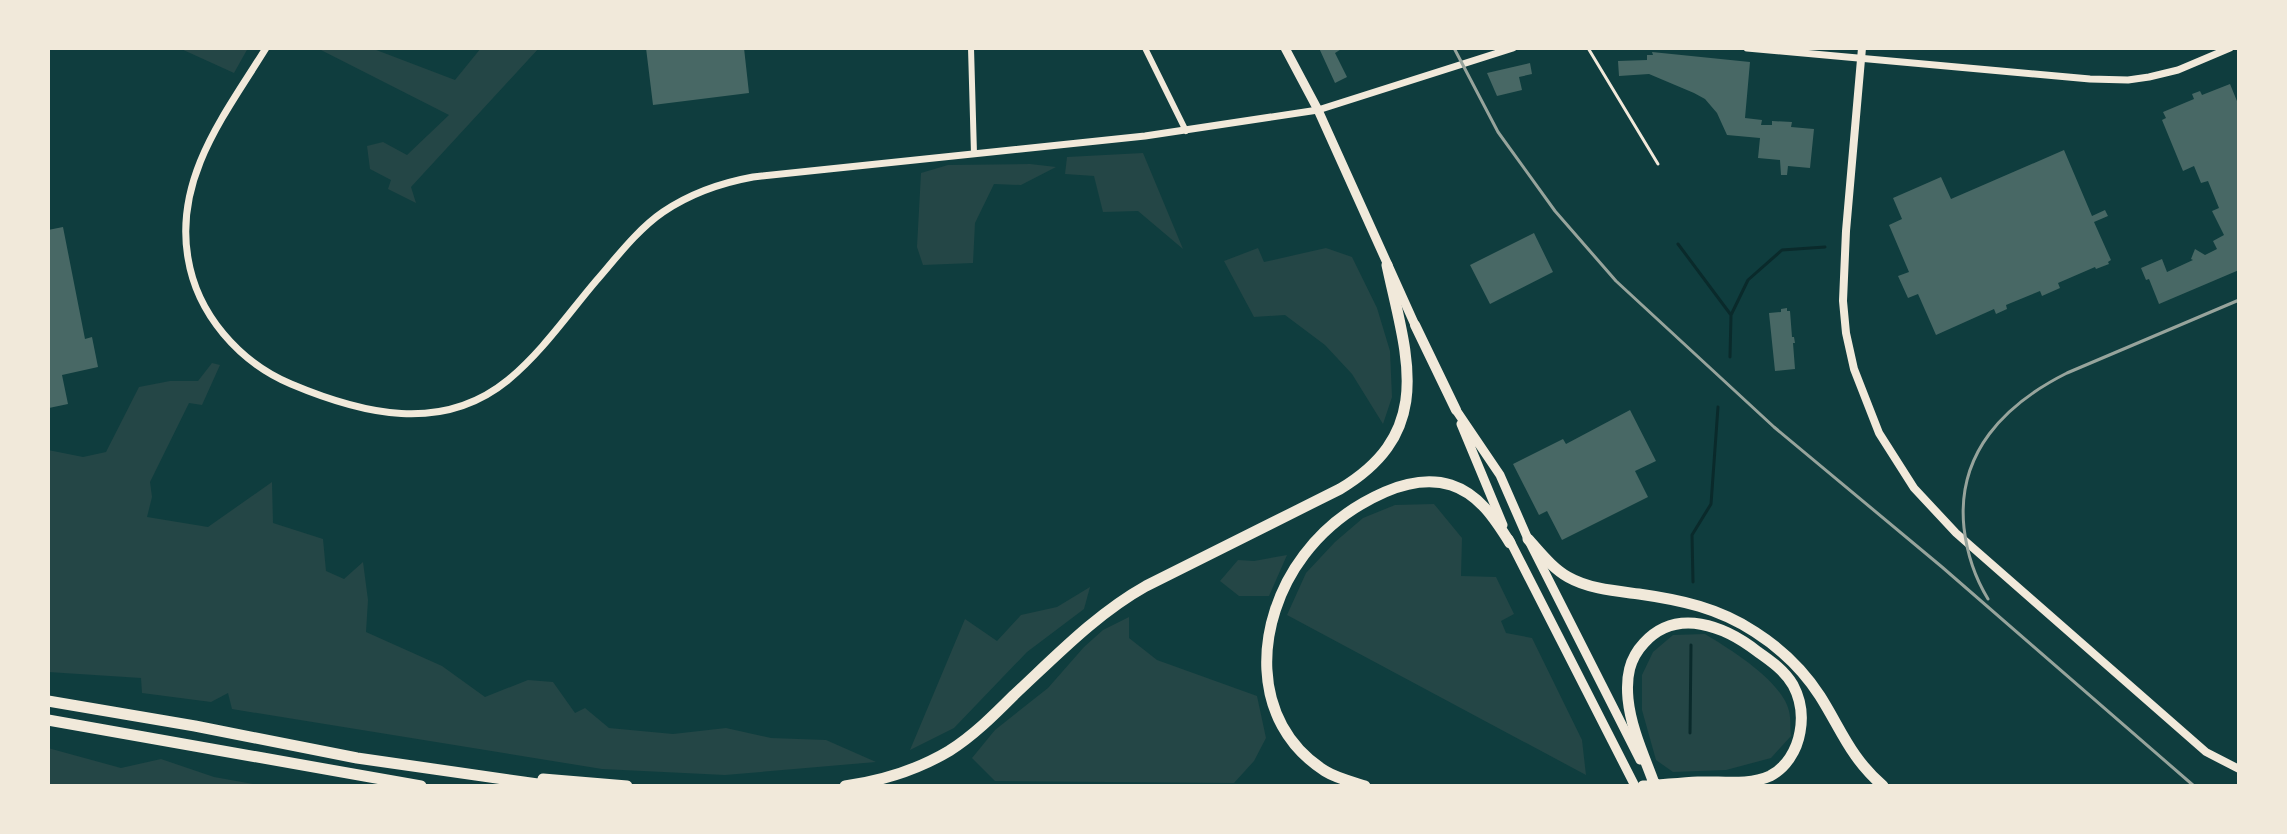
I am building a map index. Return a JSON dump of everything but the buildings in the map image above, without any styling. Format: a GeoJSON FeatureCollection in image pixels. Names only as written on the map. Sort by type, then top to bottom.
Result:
{"type":"FeatureCollection","features":[{"type":"Feature","properties":{"kind":"highway"},"geometry":{"type":"LineString","coordinates":[[845,786],[903,773],[949,751],[995,714],[1115,605],[1146,586],[1340,489],[1377,462],[1396,434],[1409,386],[1407,358],[1387,265]]}},
{"type":"Feature","properties":{"kind":"highway"},"geometry":{"type":"LineString","coordinates":[[1415,325],[1456,410]]}},
{"type":"Feature","properties":{"kind":"highway"},"geometry":{"type":"LineString","coordinates":[[1365,786],[1328,773],[1312,761],[1282,729],[1271,700],[1266,676],[1267,648],[1278,600],[1296,566],[1319,537],[1356,507],[1397,487],[1421,482],[1449,484],[1474,496],[1510,543]]}},
{"type":"Feature","properties":{"kind":"highway"},"geometry":{"type":"LineString","coordinates":[[1528,539],[1557,569],[1575,581],[1698,605],[1736,620],[1762,636],[1813,686],[1856,759],[1883,786]]}},
{"type":"Feature","properties":{"kind":"highway"},"geometry":{"type":"LineString","coordinates":[[1643,786],[1676,784],[1747,781],[1778,771],[1796,746],[1801,729],[1800,704],[1788,678],[1745,642],[1703,623],[1684,622],[1662,629],[1647,639],[1629,668],[1628,697],[1631,719],[1654,786]]}},
{"type":"Feature","properties":{"kind":"highway"},"geometry":{"type":"LineString","coordinates":[[48,701],[357,758],[552,786]]}},
{"type":"Feature","properties":{"kind":"highway"},"geometry":{"type":"LineString","coordinates":[[48,720],[421,786]]}},
{"type":"Feature","properties":{"kind":"highway"},"geometry":{"type":"LineString","coordinates":[[494,778],[575,780],[627,786]]}},
{"type":"Feature","properties":{"kind":"main road"},"geometry":{"type":"LineString","coordinates":[[1285,48],[1318,110],[1415,325]]}},
{"type":"Feature","properties":{"kind":"main road"},"geometry":{"type":"LineString","coordinates":[[1861,52],[1843,301],[1854,369],[1879,433],[1914,488],[1956,533],[2206,752],[2239,769]]}},
{"type":"Feature","properties":{"kind":"main road"},"geometry":{"type":"LineString","coordinates":[[1456,410],[1500,475],[1528,539],[1654,786]]}},
{"type":"Feature","properties":{"kind":"main road"},"geometry":{"type":"LineString","coordinates":[[1456,410],[1510,543],[1635,786]]}},
{"type":"Feature","properties":{"kind":"street"},"geometry":{"type":"LineString","coordinates":[[266,48],[208,144],[196,170],[186,215],[187,256],[191,274],[215,322],[234,346],[259,367],[302,388],[379,412],[406,415],[441,412],[493,392],[528,361],[648,225],[661,213],[715,185],[753,177],[1186,131],[1318,110],[1513,48]]}},
{"type":"Feature","properties":{"kind":"street"},"geometry":{"type":"LineString","coordinates":[[971,48],[974,154]]}},
{"type":"Feature","properties":{"kind":"street"},"geometry":{"type":"LineString","coordinates":[[1145,48],[1186,131]]}},
{"type":"Feature","properties":{"kind":"street"},"geometry":{"type":"LineString","coordinates":[[1747,48],[1861,52],[2090,79],[2128,80],[2178,70],[2230,48]]}},
{"type":"Feature","properties":{"kind":"lane"},"geometry":{"type":"LineString","coordinates":[[1588,48],[1658,164]]}},
{"type":"Feature","properties":{"kind":"shaded area"},"geometry":{"type":"Polygon","coordinates":[[[179,48],[248,48],[234,73],[179,48]]]}},
{"type":"Feature","properties":{"kind":"shaded area"},"geometry":{"type":"Polygon","coordinates":[[[317,48],[371,48],[455,80],[481,48],[539,48],[411,187],[416,203],[388,189],[391,180],[370,169],[367,146],[383,142],[407,155],[449,115],[317,48]]]}},
{"type":"Feature","properties":{"kind":"shaded area"},"geometry":{"type":"Polygon","coordinates":[[[1143,153],[1183,249],[1138,211],[1103,212],[1094,176],[1065,174],[1067,157],[1143,153]]]}},
{"type":"Feature","properties":{"kind":"shaded area"},"geometry":{"type":"Polygon","coordinates":[[[1030,164],[1056,167],[1021,185],[994,184],[975,223],[973,263],[923,265],[917,247],[921,173],[948,165],[1030,164]]]}},
{"type":"Feature","properties":{"kind":"shaded area"},"geometry":{"type":"Polygon","coordinates":[[[1258,248],[1264,262],[1326,248],[1352,257],[1377,308],[1390,351],[1392,397],[1383,424],[1352,374],[1325,345],[1285,315],[1254,317],[1224,261],[1258,248]]]}},
{"type":"Feature","properties":{"kind":"shaded area"},"geometry":{"type":"Polygon","coordinates":[[[212,363],[220,365],[202,405],[189,403],[150,482],[152,497],[147,517],[208,527],[272,482],[273,523],[323,539],[326,571],[344,579],[363,562],[368,600],[366,632],[442,666],[485,697],[528,680],[553,682],[575,713],[585,708],[609,728],[673,734],[726,728],[771,738],[826,740],[876,762],[725,775],[602,769],[232,709],[228,693],[211,702],[142,693],[141,678],[48,672],[48,450],[83,457],[106,452],[139,387],[170,381],[198,381],[212,363]]]}},
{"type":"Feature","properties":{"kind":"shaded area"},"geometry":{"type":"Polygon","coordinates":[[[1434,504],[1462,538],[1461,576],[1496,577],[1514,614],[1501,621],[1506,633],[1532,638],[1582,740],[1586,775],[1287,615],[1306,573],[1363,518],[1395,505],[1434,504]]]}},
{"type":"Feature","properties":{"kind":"shaded area"},"geometry":{"type":"Polygon","coordinates":[[[1287,555],[1269,596],[1239,596],[1220,581],[1238,560],[1254,561],[1287,555]]]}},
{"type":"Feature","properties":{"kind":"shaded area"},"geometry":{"type":"Polygon","coordinates":[[[1090,587],[1084,609],[1027,652],[954,728],[910,750],[965,619],[997,641],[1021,615],[1057,607],[1090,587]]]}},
{"type":"Feature","properties":{"kind":"shaded area"},"geometry":{"type":"Polygon","coordinates":[[[1129,617],[1129,638],[1157,660],[1257,696],[1266,738],[1254,761],[1234,783],[995,781],[972,758],[995,730],[1048,688],[1084,647],[1103,630],[1129,617]]]}},
{"type":"Feature","properties":{"kind":"shaded area"},"geometry":{"type":"Polygon","coordinates":[[[1705,634],[1754,667],[1776,688],[1789,711],[1791,736],[1771,758],[1726,770],[1673,772],[1656,760],[1642,710],[1642,675],[1653,652],[1673,635],[1705,634]]]}},
{"type":"Feature","properties":{"kind":"shaded area"},"geometry":{"type":"Polygon","coordinates":[[[48,748],[121,768],[161,759],[214,777],[264,786],[48,786],[48,748]]]}},
{"type":"Feature","properties":{"kind":"waterway"},"geometry":{"type":"LineString","coordinates":[[1678,244],[1731,315]]}},
{"type":"Feature","properties":{"kind":"waterway"},"geometry":{"type":"LineString","coordinates":[[1730,357],[1731,315],[1748,280],[1782,250],[1825,247]]}},
{"type":"Feature","properties":{"kind":"waterway"},"geometry":{"type":"LineString","coordinates":[[1693,582],[1692,535],[1711,504],[1718,407]]}},
{"type":"Feature","properties":{"kind":"waterway"},"geometry":{"type":"LineString","coordinates":[[1690,733],[1691,645]]}},
{"type":"Feature","properties":{"kind":"railway"},"geometry":{"type":"LineString","coordinates":[[1454,48],[1498,132],[1555,211],[1616,281],[1774,427],[1942,567],[2194,786]]}},
{"type":"Feature","properties":{"kind":"railway"},"geometry":{"type":"LineString","coordinates":[[1988,599],[1969,556],[1964,528],[1964,501],[1968,476],[1989,434],[2005,416],[2044,385],[2239,300]]}}]}
